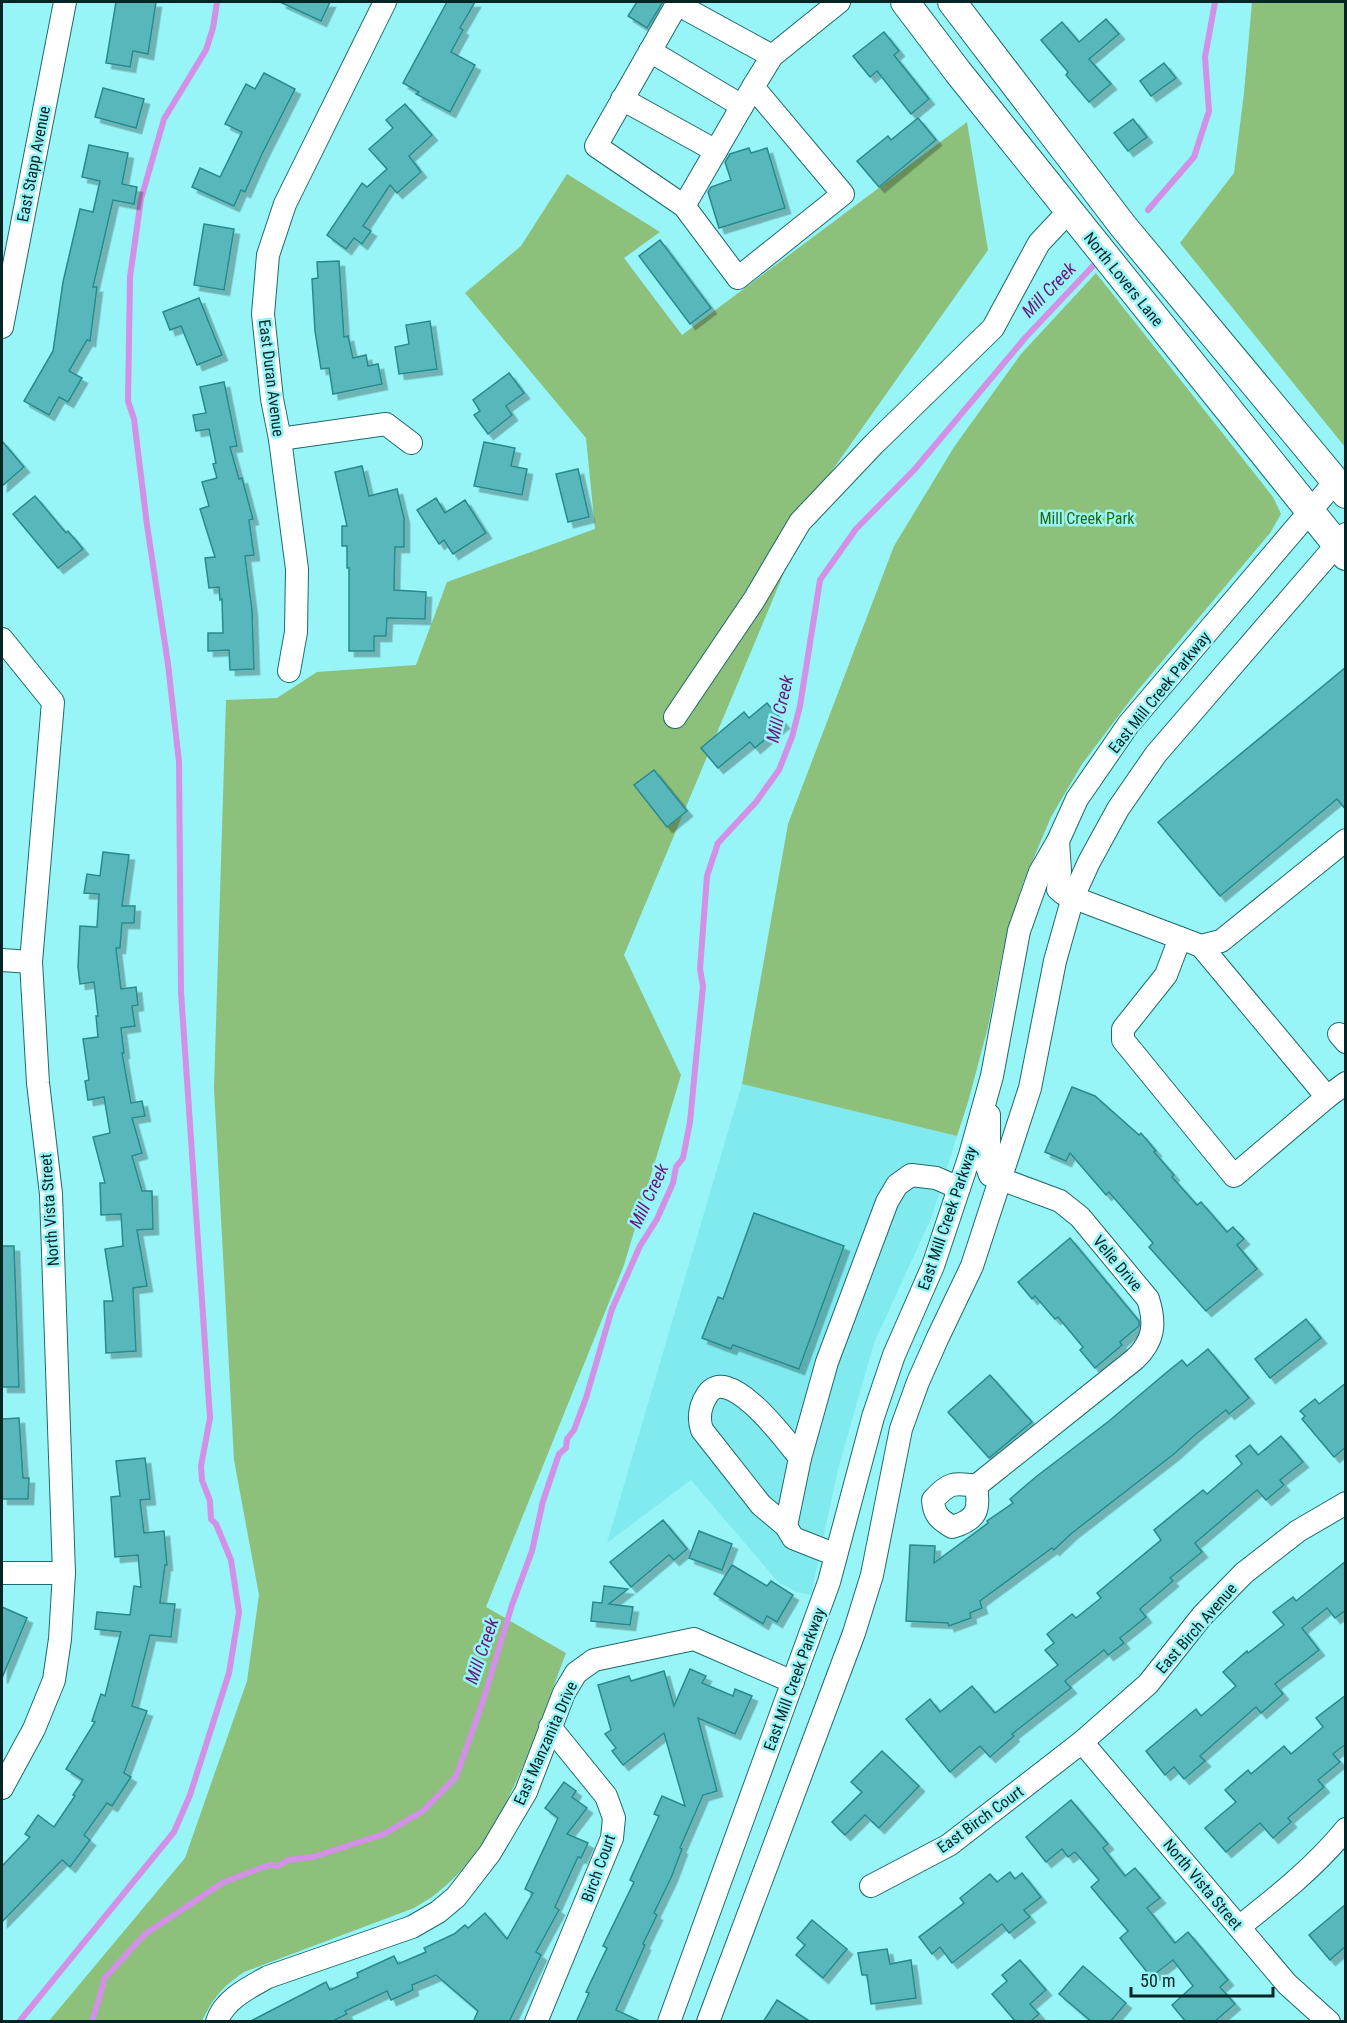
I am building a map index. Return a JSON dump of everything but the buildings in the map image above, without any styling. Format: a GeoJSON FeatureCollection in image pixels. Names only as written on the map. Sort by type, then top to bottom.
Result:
{"type":"FeatureCollection","features":[{"type":"Feature","properties":{"kind":"main road","name":"North Lovers Lane"},"geometry":{"type":"LineString","coordinates":[[905,2],[1069,211],[1311,511],[1342,545]]}},
{"type":"Feature","properties":{"kind":"main road","name":"North Lovers Lane"},"geometry":{"type":"LineString","coordinates":[[952,2],[1123,226],[1340,488]]}},
{"type":"Feature","properties":{"kind":"street","name":"East Stapp Avenue"},"geometry":{"type":"LineString","coordinates":[[2,327],[65,2]]}},
{"type":"Feature","properties":{"kind":"street","name":"East Duran Avenue"},"geometry":{"type":"LineString","coordinates":[[289,671],[296,632],[297,569],[280,439],[272,399],[263,314],[268,255],[285,204],[385,2]]}},
{"type":"Feature","properties":{"kind":"street"},"geometry":{"type":"LineString","coordinates":[[684,206],[772,56],[839,2]]}},
{"type":"Feature","properties":{"kind":"street"},"geometry":{"type":"LineString","coordinates":[[650,51],[747,97],[843,194],[738,278],[684,206],[596,146],[622,99],[677,4],[772,56]]}},
{"type":"Feature","properties":{"kind":"street"},"geometry":{"type":"LineString","coordinates":[[622,99],[716,151]]}},
{"type":"Feature","properties":{"kind":"street"},"geometry":{"type":"LineString","coordinates":[[675,717],[754,600],[800,522],[874,444],[993,328],[1039,243],[1069,211]]}},
{"type":"Feature","properties":{"kind":"street"},"geometry":{"type":"LineString","coordinates":[[280,439],[386,424],[411,443]]}},
{"type":"Feature","properties":{"kind":"street","name":"East Mill Creek Parkway"},"geometry":{"type":"LineString","coordinates":[[669,2022],[829,1582],[873,1417],[890,1365],[933,1266],[959,1188],[988,1091],[1019,930],[1040,872],[1058,841],[1077,800],[1128,725],[1311,511],[1340,488]]}},
{"type":"Feature","properties":{"kind":"street"},"geometry":{"type":"LineString","coordinates":[[708,2022],[854,1633],[872,1575],[901,1429],[918,1383],[972,1266],[1030,1088],[1055,961],[1073,897],[1118,809],[1156,754],[1342,545]]}},
{"type":"Feature","properties":{"kind":"street","name":"North Vista Street"},"geometry":{"type":"LineString","coordinates":[[2,639],[53,702],[31,962],[38,1083],[51,1194],[64,1573],[60,1639],[54,1680],[34,1729],[2,1788]]}},
{"type":"Feature","properties":{"kind":"street"},"geometry":{"type":"LineString","coordinates":[[1201,946],[1221,941],[1346,840]]}},
{"type":"Feature","properties":{"kind":"street"},"geometry":{"type":"LineString","coordinates":[[1058,841],[1060,871],[1058,889],[1064,894],[1201,946],[1327,1098]]}},
{"type":"Feature","properties":{"kind":"street"},"geometry":{"type":"LineString","coordinates":[[1180,938],[1166,975],[1123,1029],[1123,1040],[1234,1176],[1346,1083]]}},
{"type":"Feature","properties":{"kind":"street"},"geometry":{"type":"LineString","coordinates":[[2,960],[31,962]]}},
{"type":"Feature","properties":{"kind":"street"},"geometry":{"type":"LineString","coordinates":[[988,1091],[990,1144],[988,1172],[992,1178],[999,1180]]}},
{"type":"Feature","properties":{"kind":"street"},"geometry":{"type":"LineString","coordinates":[[786,1526],[800,1458],[827,1362],[887,1202],[897,1185],[911,1175],[936,1178],[959,1188]]}},
{"type":"Feature","properties":{"kind":"street","name":"Velie Drive"},"geometry":{"type":"LineString","coordinates":[[976,1486],[1135,1359],[1144,1350],[1152,1335],[1153,1314],[1148,1299],[1080,1217],[1060,1201],[999,1180]]}},
{"type":"Feature","properties":{"kind":"street"},"geometry":{"type":"LineString","coordinates":[[800,1458],[744,1395],[722,1387],[711,1390],[706,1396],[699,1418],[702,1430],[761,1504],[786,1526],[793,1538],[836,1555]]}},
{"type":"Feature","properties":{"kind":"street","name":"East Birch Avenue"},"geometry":{"type":"LineString","coordinates":[[1082,1742],[1148,1684],[1202,1616],[1244,1574],[1298,1531],[1346,1503]]}},
{"type":"Feature","properties":{"kind":"street"},"geometry":{"type":"LineString","coordinates":[[2,1574],[64,1573]]}},
{"type":"Feature","properties":{"kind":"street","name":"East Manzanita Drive"},"geometry":{"type":"LineString","coordinates":[[217,2022],[229,2003],[268,1977],[412,1927],[456,1897],[490,1853],[526,1792],[564,1693],[576,1673],[594,1660],[694,1639],[793,1682]]}},
{"type":"Feature","properties":{"kind":"street","name":"Birch Court"},"geometry":{"type":"LineString","coordinates":[[536,2022],[612,1838],[614,1818],[606,1796],[550,1727]]}},
{"type":"Feature","properties":{"kind":"street","name":"North Vista Street"},"geometry":{"type":"LineString","coordinates":[[1082,1742],[1287,1984],[1329,2022]]}},
{"type":"Feature","properties":{"kind":"street","name":"East Birch Court"},"geometry":{"type":"LineString","coordinates":[[871,1886],[949,1845],[1082,1742]]}},
{"type":"Feature","properties":{"kind":"street"},"geometry":{"type":"LineString","coordinates":[[1239,1927],[1295,1883],[1346,1829]]}},
{"type":"Feature","properties":{"kind":"shaded area"},"geometry":{"type":"Polygon","coordinates":[[[742,1084],[957,1136],[932,1216],[874,1343],[838,1469],[811,1595],[797,1592],[779,1583],[691,1480],[607,1543],[742,1084]]]}},
{"type":"Feature","properties":{"kind":"green space"},"geometry":{"type":"Polygon","coordinates":[[[1252,2],[1345,2],[1345,447],[1180,243],[1234,173],[1252,2]]]}},
{"type":"Feature","properties":{"kind":"green space"},"geometry":{"type":"Polygon","coordinates":[[[967,122],[988,250],[819,489],[624,955],[681,1075],[624,1265],[486,1607],[566,1653],[516,1782],[482,1844],[461,1871],[434,1895],[414,1908],[244,1972],[219,1994],[202,2021],[48,2022],[185,1858],[247,1681],[259,1595],[234,1460],[214,1088],[226,700],[277,698],[317,672],[416,665],[447,582],[595,529],[586,438],[465,293],[521,246],[567,174],[660,232],[624,258],[682,335],[967,122]]]}},
{"type":"Feature","properties":{"kind":"green space","name":"Mill Creek Park"},"geometry":{"type":"Polygon","coordinates":[[[1096,273],[1273,497],[1281,514],[1270,533],[1138,690],[1082,764],[1051,817],[1023,883],[1004,946],[988,1027],[957,1136],[742,1084],[788,824],[894,546],[954,447],[1021,354],[1096,273]]]}},
{"type":"Feature","properties":{"kind":"waterway"},"geometry":{"type":"LineString","coordinates":[[19,2022],[174,1832],[190,1795],[229,1673],[239,1612],[231,1560],[216,1524],[211,1519],[210,1501],[202,1480],[201,1466],[210,1418],[181,992],[179,762],[168,664],[134,419],[128,401],[130,277],[141,199],[164,119],[206,50],[213,28],[217,2]]}},
{"type":"Feature","properties":{"kind":"waterway","name":"Mill Creek"},"geometry":{"type":"LineString","coordinates":[[1148,210],[1194,157],[1209,111],[1205,57],[1215,2]]}},
{"type":"Feature","properties":{"kind":"waterway","name":"Mill Creek"},"geometry":{"type":"LineString","coordinates":[[92,2022],[105,1978],[145,1934],[224,1882],[269,1865],[278,1866],[288,1860],[313,1857],[384,1834],[423,1811],[456,1777],[532,1551],[543,1501],[559,1454],[566,1448],[567,1439],[574,1430],[586,1398],[612,1309],[640,1246],[657,1219],[673,1183],[676,1167],[683,1158],[690,1122],[703,986],[700,969],[707,876],[718,843],[756,802],[779,770],[792,737],[800,706],[820,580],[856,529],[915,469],[1025,338],[1092,267]]}}]}
